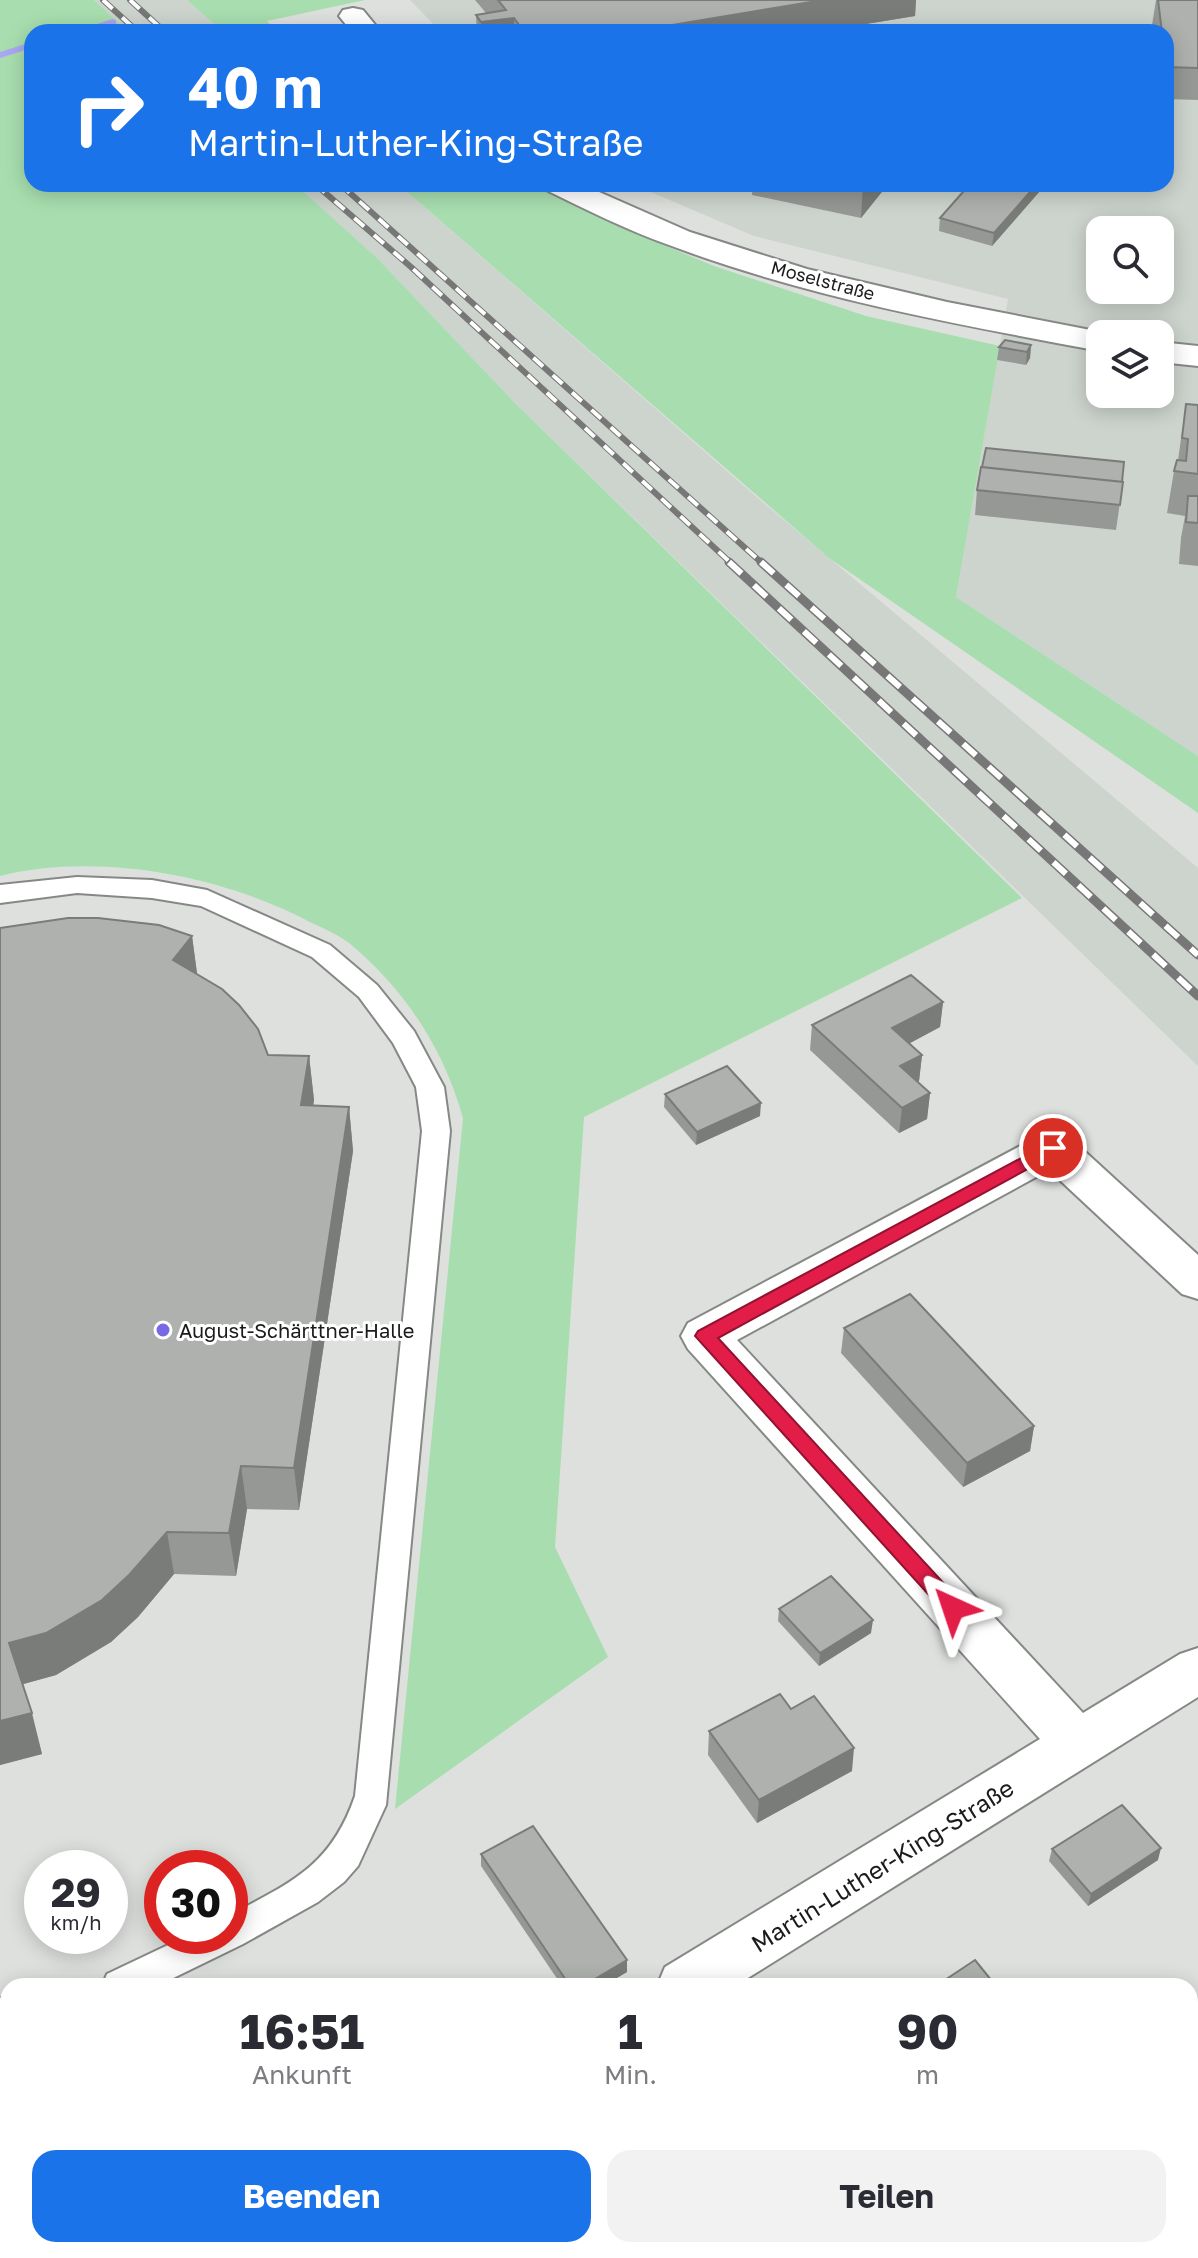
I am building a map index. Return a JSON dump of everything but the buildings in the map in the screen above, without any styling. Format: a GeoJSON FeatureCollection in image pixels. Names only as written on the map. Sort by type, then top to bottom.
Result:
{"type":"FeatureCollection","features":[{"type":"Feature","properties":{"kind":"street","name":"Moselstraße"},"geometry":{"type":"LineString","coordinates":[[576,192],[696,244],[787,272],[967,317],[1086,338]]}},
{"type":"Feature","properties":{"kind":"street"},"geometry":{"type":"LineString","coordinates":[[1174,353],[1198,356]]}},
{"type":"Feature","properties":{"kind":"street"},"geometry":{"type":"LineString","coordinates":[[1078,1744],[705,1336],[1053,1148],[1198,1282]]}},
{"type":"Feature","properties":{"kind":"street","name":"Martin-Luther-King-Straße"},"geometry":{"type":"LineString","coordinates":[[698,1978],[1198,1670]]}},
{"type":"Feature","properties":{"kind":"lane"},"geometry":{"type":"LineString","coordinates":[[0,894],[77,885],[152,889],[207,899],[271,926],[321,951],[368,991],[404,1038],[430,1087],[436,1131],[372,1796],[360,1832],[339,1866],[248,1924]]}},
{"type":"Feature","properties":{"kind":"lane"},"geometry":{"type":"LineString","coordinates":[[137,1978],[187,1954]]}},
{"type":"Feature","properties":{"kind":"shaded area"},"geometry":{"type":"Polygon","coordinates":[[[94,0],[187,0],[214,24],[120,24],[94,0]]]}},
{"type":"Feature","properties":{"kind":"shaded area"},"geometry":{"type":"Polygon","coordinates":[[[410,0],[1198,0],[1198,756],[956,597],[1008,299],[754,236],[651,192],[1174,192],[1174,24],[433,24],[410,0]]]}},
{"type":"Feature","properties":{"kind":"shaded area"},"geometry":{"type":"Polygon","coordinates":[[[304,192],[407,192],[759,499],[1198,868],[1198,1066],[514,402],[377,258],[304,192]]]}},
{"type":"Feature","properties":{"kind":"green space"},"geometry":{"type":"Polygon","coordinates":[[[0,0],[94,0],[120,24],[24,24],[24,192],[304,192],[377,258],[514,402],[1022,898],[584,1117],[555,1547],[608,1657],[395,1809],[463,1118],[445,1067],[420,1022],[369,961],[334,934],[272,904],[197,880],[157,872],[76,866],[0,876],[0,0]]]}},
{"type":"Feature","properties":{"kind":"green space"},"geometry":{"type":"Polygon","coordinates":[[[187,0],[365,0],[267,21],[270,24],[214,24],[187,0]]]}},
{"type":"Feature","properties":{"kind":"green space"},"geometry":{"type":"Polygon","coordinates":[[[407,192],[549,192],[714,266],[866,316],[1000,346],[956,597],[1198,756],[1198,813],[829,558],[407,192]]]}},
{"type":"Feature","properties":{"kind":"waterway"},"geometry":{"type":"LineString","coordinates":[[105,24],[112,22]]}},
{"type":"Feature","properties":{"kind":"waterway"},"geometry":{"type":"LineString","coordinates":[[0,55],[24,48]]}},
{"type":"Feature","properties":{"kind":"railway"},"geometry":{"type":"LineString","coordinates":[[103,0],[129,24]]}},
{"type":"Feature","properties":{"kind":"railway"},"geometry":{"type":"LineString","coordinates":[[130,0],[156,24]]}},
{"type":"Feature","properties":{"kind":"railway"},"geometry":{"type":"LineString","coordinates":[[324,192],[411,267],[732,564]]}},
{"type":"Feature","properties":{"kind":"railway"},"geometry":{"type":"LineString","coordinates":[[349,192],[763,564]]}},
{"type":"Feature","properties":{"kind":"railway"},"geometry":{"type":"LineString","coordinates":[[729,562],[1198,996]]}},
{"type":"Feature","properties":{"kind":"railway"},"geometry":{"type":"LineString","coordinates":[[761,562],[1198,955]]}},
{"type":"Feature","properties":{"kind":"place","name":"August-Schärttner-Halle"},"geometry":{"type":"Point","coordinates":[163,1330]}},
{"type":"Feature","properties":{"kind":"route"},"geometry":{"type":"LineString","coordinates":[[953,1608],[705,1336],[1053,1148]]}}]}
